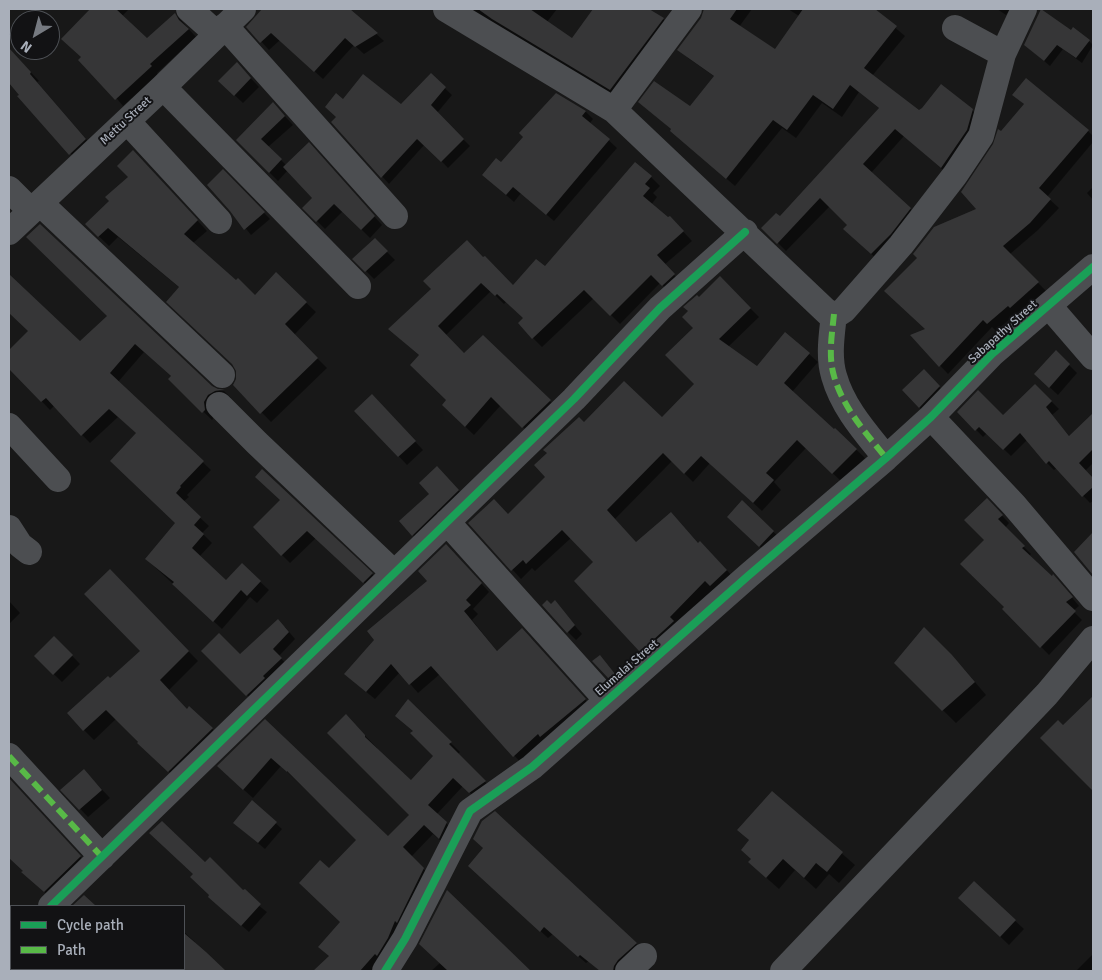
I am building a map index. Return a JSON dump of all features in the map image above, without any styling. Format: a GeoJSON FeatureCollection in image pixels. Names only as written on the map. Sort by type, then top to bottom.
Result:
{"type":"FeatureCollection","features":[{"type":"Feature","properties":{"kind":"street"},"geometry":{"type":"LineString","coordinates":[[189,9],[228,23],[396,216]]}},
{"type":"Feature","properties":{"kind":"street"},"geometry":{"type":"LineString","coordinates":[[446,9],[614,110],[745,232],[829,314],[839,314],[844,310],[901,244],[955,175],[981,136],[1003,54],[1024,9]]}},
{"type":"Feature","properties":{"kind":"street"},"geometry":{"type":"LineString","coordinates":[[614,110],[689,9]]}},
{"type":"Feature","properties":{"kind":"street","name":"Mettu Street"},"geometry":{"type":"LineString","coordinates":[[9,232],[228,23]]}},
{"type":"Feature","properties":{"kind":"street"},"geometry":{"type":"LineString","coordinates":[[955,28],[1003,54]]}},
{"type":"Feature","properties":{"kind":"street"},"geometry":{"type":"LineString","coordinates":[[163,87],[358,286]]}},
{"type":"Feature","properties":{"kind":"street"},"geometry":{"type":"LineString","coordinates":[[127,121],[219,221]]}},
{"type":"Feature","properties":{"kind":"street"},"geometry":{"type":"LineString","coordinates":[[9,189],[35,207],[222,376]]}},
{"type":"Feature","properties":{"kind":"street"},"geometry":{"type":"LineString","coordinates":[[52,905],[574,399],[660,308],[745,232]]}},
{"type":"Feature","properties":{"kind":"street","name":"Sabapathy Street"},"geometry":{"type":"LineString","coordinates":[[931,417],[992,354],[1093,267]]}},
{"type":"Feature","properties":{"kind":"street"},"geometry":{"type":"LineString","coordinates":[[1049,306],[1093,357]]}},
{"type":"Feature","properties":{"kind":"street"},"geometry":{"type":"LineString","coordinates":[[834,314],[831,340],[834,375],[843,398],[859,424],[886,458]]}},
{"type":"Feature","properties":{"kind":"street"},"geometry":{"type":"LineString","coordinates":[[219,405],[394,573]]}},
{"type":"Feature","properties":{"kind":"street"},"geometry":{"type":"LineString","coordinates":[[931,417],[1014,505],[1093,598]]}},
{"type":"Feature","properties":{"kind":"street","name":"Elumalai Street"},"geometry":{"type":"LineString","coordinates":[[385,971],[404,939],[470,811],[532,767],[931,417]]}},
{"type":"Feature","properties":{"kind":"street"},"geometry":{"type":"LineString","coordinates":[[9,426],[58,479]]}},
{"type":"Feature","properties":{"kind":"street"},"geometry":{"type":"LineString","coordinates":[[447,522],[607,700]]}},
{"type":"Feature","properties":{"kind":"street"},"geometry":{"type":"LineString","coordinates":[[9,528],[20,545],[29,552]]}},
{"type":"Feature","properties":{"kind":"street"},"geometry":{"type":"LineString","coordinates":[[783,971],[1048,694],[1093,640]]}},
{"type":"Feature","properties":{"kind":"street"},"geometry":{"type":"LineString","coordinates":[[9,756],[102,857]]}},
{"type":"Feature","properties":{"kind":"building"},"geometry":{"type":"Polygon","coordinates":[[[90,9],[116,9],[147,38],[175,13],[179,20],[189,29],[150,64],[152,66],[115,100],[78,60],[81,57],[61,39],[90,9]]]}},
{"type":"Feature","properties":{"kind":"building"},"geometry":{"type":"Polygon","coordinates":[[[262,9],[350,9],[378,33],[355,47],[345,38],[314,72],[271,33],[260,43],[246,27],[262,9]]]}},
{"type":"Feature","properties":{"kind":"building"},"geometry":{"type":"Polygon","coordinates":[[[478,9],[530,9],[572,38],[593,9],[649,9],[664,18],[610,90],[478,9]]]}},
{"type":"Feature","properties":{"kind":"building"},"geometry":{"type":"Polygon","coordinates":[[[704,9],[737,9],[730,19],[775,49],[803,9],[875,9],[897,26],[864,68],[919,110],[941,84],[973,109],[967,130],[941,168],[895,129],[863,164],[911,208],[891,234],[871,254],[843,229],[847,225],[820,198],[777,244],[761,228],[776,213],[780,216],[879,108],[850,85],[833,109],[813,95],[787,130],[773,120],[726,179],[638,102],[654,81],[690,106],[714,76],[677,50],[701,18],[704,9]]]}},
{"type":"Feature","properties":{"kind":"building"},"geometry":{"type":"Polygon","coordinates":[[[1041,9],[1071,30],[1073,27],[1090,40],[1076,58],[1057,45],[1044,61],[1024,45],[1041,9]]]}},
{"type":"Feature","properties":{"kind":"building"},"geometry":{"type":"Polygon","coordinates":[[[9,48],[10,60],[20,60],[86,139],[69,155],[17,96],[19,95],[9,83],[9,48]]]}},
{"type":"Feature","properties":{"kind":"building"},"geometry":{"type":"Polygon","coordinates":[[[237,62],[251,78],[234,96],[218,81],[237,62]]]}},
{"type":"Feature","properties":{"kind":"building"},"geometry":{"type":"Polygon","coordinates":[[[431,73],[446,87],[431,105],[464,139],[441,162],[417,139],[381,178],[331,122],[336,117],[325,107],[336,93],[343,99],[363,74],[401,104],[431,73]]]}},
{"type":"Feature","properties":{"kind":"building"},"geometry":{"type":"Polygon","coordinates":[[[1026,78],[1089,130],[1039,188],[1051,199],[1030,223],[1003,246],[1039,282],[1010,308],[1008,306],[987,324],[983,320],[939,367],[910,335],[925,329],[884,291],[917,258],[913,254],[934,227],[976,209],[961,192],[993,144],[998,129],[1001,131],[1024,104],[1012,95],[1026,78]]]}},
{"type":"Feature","properties":{"kind":"building"},"geometry":{"type":"Polygon","coordinates":[[[556,93],[586,111],[582,116],[610,139],[546,215],[513,187],[506,195],[482,175],[496,158],[501,162],[523,137],[519,133],[556,93]]]}},
{"type":"Feature","properties":{"kind":"building"},"geometry":{"type":"Polygon","coordinates":[[[273,102],[285,116],[261,139],[282,159],[269,173],[236,140],[273,102]]]}},
{"type":"Feature","properties":{"kind":"building"},"geometry":{"type":"Polygon","coordinates":[[[309,142],[375,216],[361,230],[334,204],[316,222],[302,208],[312,198],[283,167],[309,142]]]}},
{"type":"Feature","properties":{"kind":"building"},"geometry":{"type":"Polygon","coordinates":[[[133,150],[198,220],[184,234],[236,280],[238,278],[255,295],[276,272],[307,302],[285,324],[318,358],[260,414],[233,385],[236,379],[236,371],[232,364],[166,302],[179,287],[108,228],[98,237],[85,224],[109,201],[105,197],[128,177],[117,166],[133,150]]]}},
{"type":"Feature","properties":{"kind":"building"},"geometry":{"type":"Polygon","coordinates":[[[635,162],[652,176],[645,184],[650,188],[643,196],[668,217],[670,216],[684,231],[657,255],[675,274],[662,286],[651,275],[610,316],[584,290],[532,339],[518,323],[523,318],[497,294],[495,296],[481,283],[438,326],[464,353],[483,335],[551,400],[522,428],[491,397],[465,427],[442,405],[446,400],[410,365],[419,355],[388,329],[431,289],[423,281],[467,240],[513,285],[536,259],[545,266],[635,162]]]}},
{"type":"Feature","properties":{"kind":"building"},"geometry":{"type":"Polygon","coordinates":[[[223,169],[265,212],[244,230],[207,185],[223,169]]]}},
{"type":"Feature","properties":{"kind":"building"},"geometry":{"type":"Polygon","coordinates":[[[40,224],[212,386],[218,389],[225,389],[208,395],[204,402],[205,410],[202,413],[168,379],[171,376],[135,344],[110,373],[204,461],[180,486],[176,493],[201,517],[194,525],[204,534],[192,548],[226,580],[242,563],[261,581],[247,596],[241,590],[213,622],[172,584],[174,582],[145,559],[175,523],[110,461],[136,433],[109,409],[81,436],[46,398],[41,402],[9,369],[9,350],[28,331],[9,313],[9,274],[80,341],[107,316],[26,237],[40,224]]]}},
{"type":"Feature","properties":{"kind":"building"},"geometry":{"type":"Polygon","coordinates":[[[375,238],[388,251],[365,272],[352,259],[375,238]]]}},
{"type":"Feature","properties":{"kind":"building"},"geometry":{"type":"Polygon","coordinates":[[[720,276],[751,308],[719,339],[757,366],[785,332],[810,353],[784,383],[857,449],[832,474],[797,440],[766,473],[774,480],[753,503],[701,456],[684,474],[663,453],[607,510],[636,542],[671,512],[698,543],[700,541],[727,570],[710,586],[705,581],[670,617],[674,621],[640,652],[574,581],[593,562],[562,530],[526,564],[523,560],[511,571],[468,523],[494,499],[508,514],[545,477],[534,465],[547,453],[543,450],[579,417],[584,422],[624,381],[662,417],[694,384],[665,355],[693,328],[682,317],[688,311],[683,307],[697,295],[699,297],[720,276]]]}},
{"type":"Feature","properties":{"kind":"building"},"geometry":{"type":"Polygon","coordinates":[[[1056,350],[1070,364],[1049,388],[1034,374],[1056,350]]]}},
{"type":"Feature","properties":{"kind":"building"},"geometry":{"type":"Polygon","coordinates":[[[924,369],[940,386],[919,408],[902,390],[924,369]]]}},
{"type":"Feature","properties":{"kind":"building"},"geometry":{"type":"Polygon","coordinates":[[[1035,384],[1052,401],[1046,407],[1069,436],[1093,413],[1093,449],[1079,463],[1093,478],[1093,487],[1082,497],[1049,461],[1046,464],[1020,433],[1003,450],[979,427],[975,431],[957,412],[978,390],[1003,415],[1035,384]]]}},
{"type":"Feature","properties":{"kind":"building"},"geometry":{"type":"Polygon","coordinates":[[[372,394],[416,441],[398,457],[354,411],[372,394]]]}},
{"type":"Feature","properties":{"kind":"building"},"geometry":{"type":"Polygon","coordinates":[[[437,466],[459,490],[412,536],[399,521],[429,494],[419,483],[437,466]]]}},
{"type":"Feature","properties":{"kind":"building"},"geometry":{"type":"Polygon","coordinates":[[[262,469],[373,573],[363,583],[307,531],[281,556],[253,527],[280,500],[255,477],[262,469]]]}},
{"type":"Feature","properties":{"kind":"building"},"geometry":{"type":"Polygon","coordinates":[[[987,498],[1003,515],[998,519],[1025,546],[1022,548],[1052,576],[1053,574],[1073,597],[1066,602],[1076,611],[1040,648],[1002,609],[1004,607],[960,564],[984,540],[964,520],[987,498]]]}},
{"type":"Feature","properties":{"kind":"building"},"geometry":{"type":"Polygon","coordinates":[[[742,500],[774,531],[759,547],[727,517],[742,500]]]}},
{"type":"Feature","properties":{"kind":"building"},"geometry":{"type":"Polygon","coordinates":[[[1093,532],[1093,575],[1074,552],[1093,532]]]}},
{"type":"Feature","properties":{"kind":"building"},"geometry":{"type":"Polygon","coordinates":[[[446,544],[482,583],[466,600],[471,605],[464,611],[497,651],[522,628],[586,699],[540,737],[538,734],[513,757],[431,666],[409,685],[391,664],[366,692],[344,674],[374,640],[367,631],[427,581],[418,571],[446,544]]]}},
{"type":"Feature","properties":{"kind":"building"},"geometry":{"type":"Polygon","coordinates":[[[110,569],[189,651],[160,680],[187,709],[189,706],[213,728],[168,772],[106,710],[83,731],[67,713],[108,676],[110,678],[140,651],[84,594],[110,569]]]}},
{"type":"Feature","properties":{"kind":"building"},"geometry":{"type":"Polygon","coordinates":[[[547,600],[551,604],[555,600],[575,625],[567,633],[542,605],[547,600]]]}},
{"type":"Feature","properties":{"kind":"building"},"geometry":{"type":"Polygon","coordinates":[[[278,619],[289,632],[273,649],[282,658],[246,696],[201,651],[219,633],[240,654],[278,619]]]}},
{"type":"Feature","properties":{"kind":"building"},"geometry":{"type":"Polygon","coordinates":[[[924,627],[975,682],[942,711],[894,663],[924,627]]]}},
{"type":"Feature","properties":{"kind":"building"},"geometry":{"type":"Polygon","coordinates":[[[54,636],[73,655],[53,675],[34,656],[54,636]]]}},
{"type":"Feature","properties":{"kind":"building"},"geometry":{"type":"Polygon","coordinates":[[[600,655],[615,674],[609,679],[592,661],[600,655]]]}},
{"type":"Feature","properties":{"kind":"building"},"geometry":{"type":"Polygon","coordinates":[[[1093,696],[1093,791],[1040,738],[1058,720],[1063,725],[1093,696]]]}},
{"type":"Feature","properties":{"kind":"building"},"geometry":{"type":"Polygon","coordinates":[[[408,699],[452,742],[449,744],[486,781],[469,793],[453,778],[428,805],[447,822],[439,839],[424,825],[403,847],[424,868],[397,923],[395,921],[388,938],[377,956],[375,954],[360,971],[313,971],[329,956],[318,947],[340,922],[299,883],[320,860],[329,868],[356,840],[287,771],[271,758],[243,790],[217,766],[265,719],[388,836],[409,815],[327,733],[346,714],[365,737],[411,780],[433,756],[410,733],[413,731],[395,716],[408,699]]]}},
{"type":"Feature","properties":{"kind":"building"},"geometry":{"type":"Polygon","coordinates":[[[84,769],[102,790],[79,810],[60,790],[84,769]]]}},
{"type":"Feature","properties":{"kind":"building"},"geometry":{"type":"Polygon","coordinates":[[[9,778],[81,856],[44,892],[21,872],[23,871],[9,858],[9,778]]]}},
{"type":"Feature","properties":{"kind":"building"},"geometry":{"type":"Polygon","coordinates":[[[772,791],[843,852],[827,872],[816,863],[804,878],[783,859],[766,878],[748,862],[751,859],[741,850],[749,840],[737,830],[772,791]]]}},
{"type":"Feature","properties":{"kind":"building"},"geometry":{"type":"Polygon","coordinates":[[[252,800],[277,822],[258,843],[233,823],[252,800]]]}},
{"type":"Feature","properties":{"kind":"building"},"geometry":{"type":"Polygon","coordinates":[[[495,811],[637,943],[618,960],[613,971],[600,971],[580,955],[578,957],[544,927],[540,932],[468,866],[483,848],[473,839],[482,821],[495,811]]]}},
{"type":"Feature","properties":{"kind":"building"},"geometry":{"type":"Polygon","coordinates":[[[162,821],[205,862],[210,857],[243,890],[245,889],[261,904],[241,926],[208,897],[209,895],[190,877],[193,874],[149,833],[162,821]]]}},
{"type":"Feature","properties":{"kind":"building"},"geometry":{"type":"Polygon","coordinates":[[[974,881],[1016,920],[1000,937],[958,898],[974,881]]]}},
{"type":"Feature","properties":{"kind":"building"},"geometry":{"type":"Polygon","coordinates":[[[447,890],[531,971],[448,971],[419,944],[447,890]]]}},
{"type":"Feature","properties":{"kind":"building"},"geometry":{"type":"Polygon","coordinates":[[[84,895],[95,905],[73,905],[84,895]]]}},
{"type":"Feature","properties":{"kind":"building"},"geometry":{"type":"Polygon","coordinates":[[[185,934],[226,971],[184,971],[185,934]]]}},
{"type":"Feature","properties":{"kind":"marked path"},"geometry":{"type":"LineString","coordinates":[[834,314],[831,361],[838,388],[856,420],[886,458]]}},
{"type":"Feature","properties":{"kind":"marked path"},"geometry":{"type":"LineString","coordinates":[[9,756],[102,857]]}},
{"type":"Feature","properties":{"kind":"cycle path"},"geometry":{"type":"LineString","coordinates":[[52,905],[574,399],[660,308],[745,232]]}},
{"type":"Feature","properties":{"kind":"cycle path"},"geometry":{"type":"LineString","coordinates":[[385,971],[405,939],[470,811],[532,767],[748,576],[886,458],[931,417],[992,354],[1093,267]]}}]}
